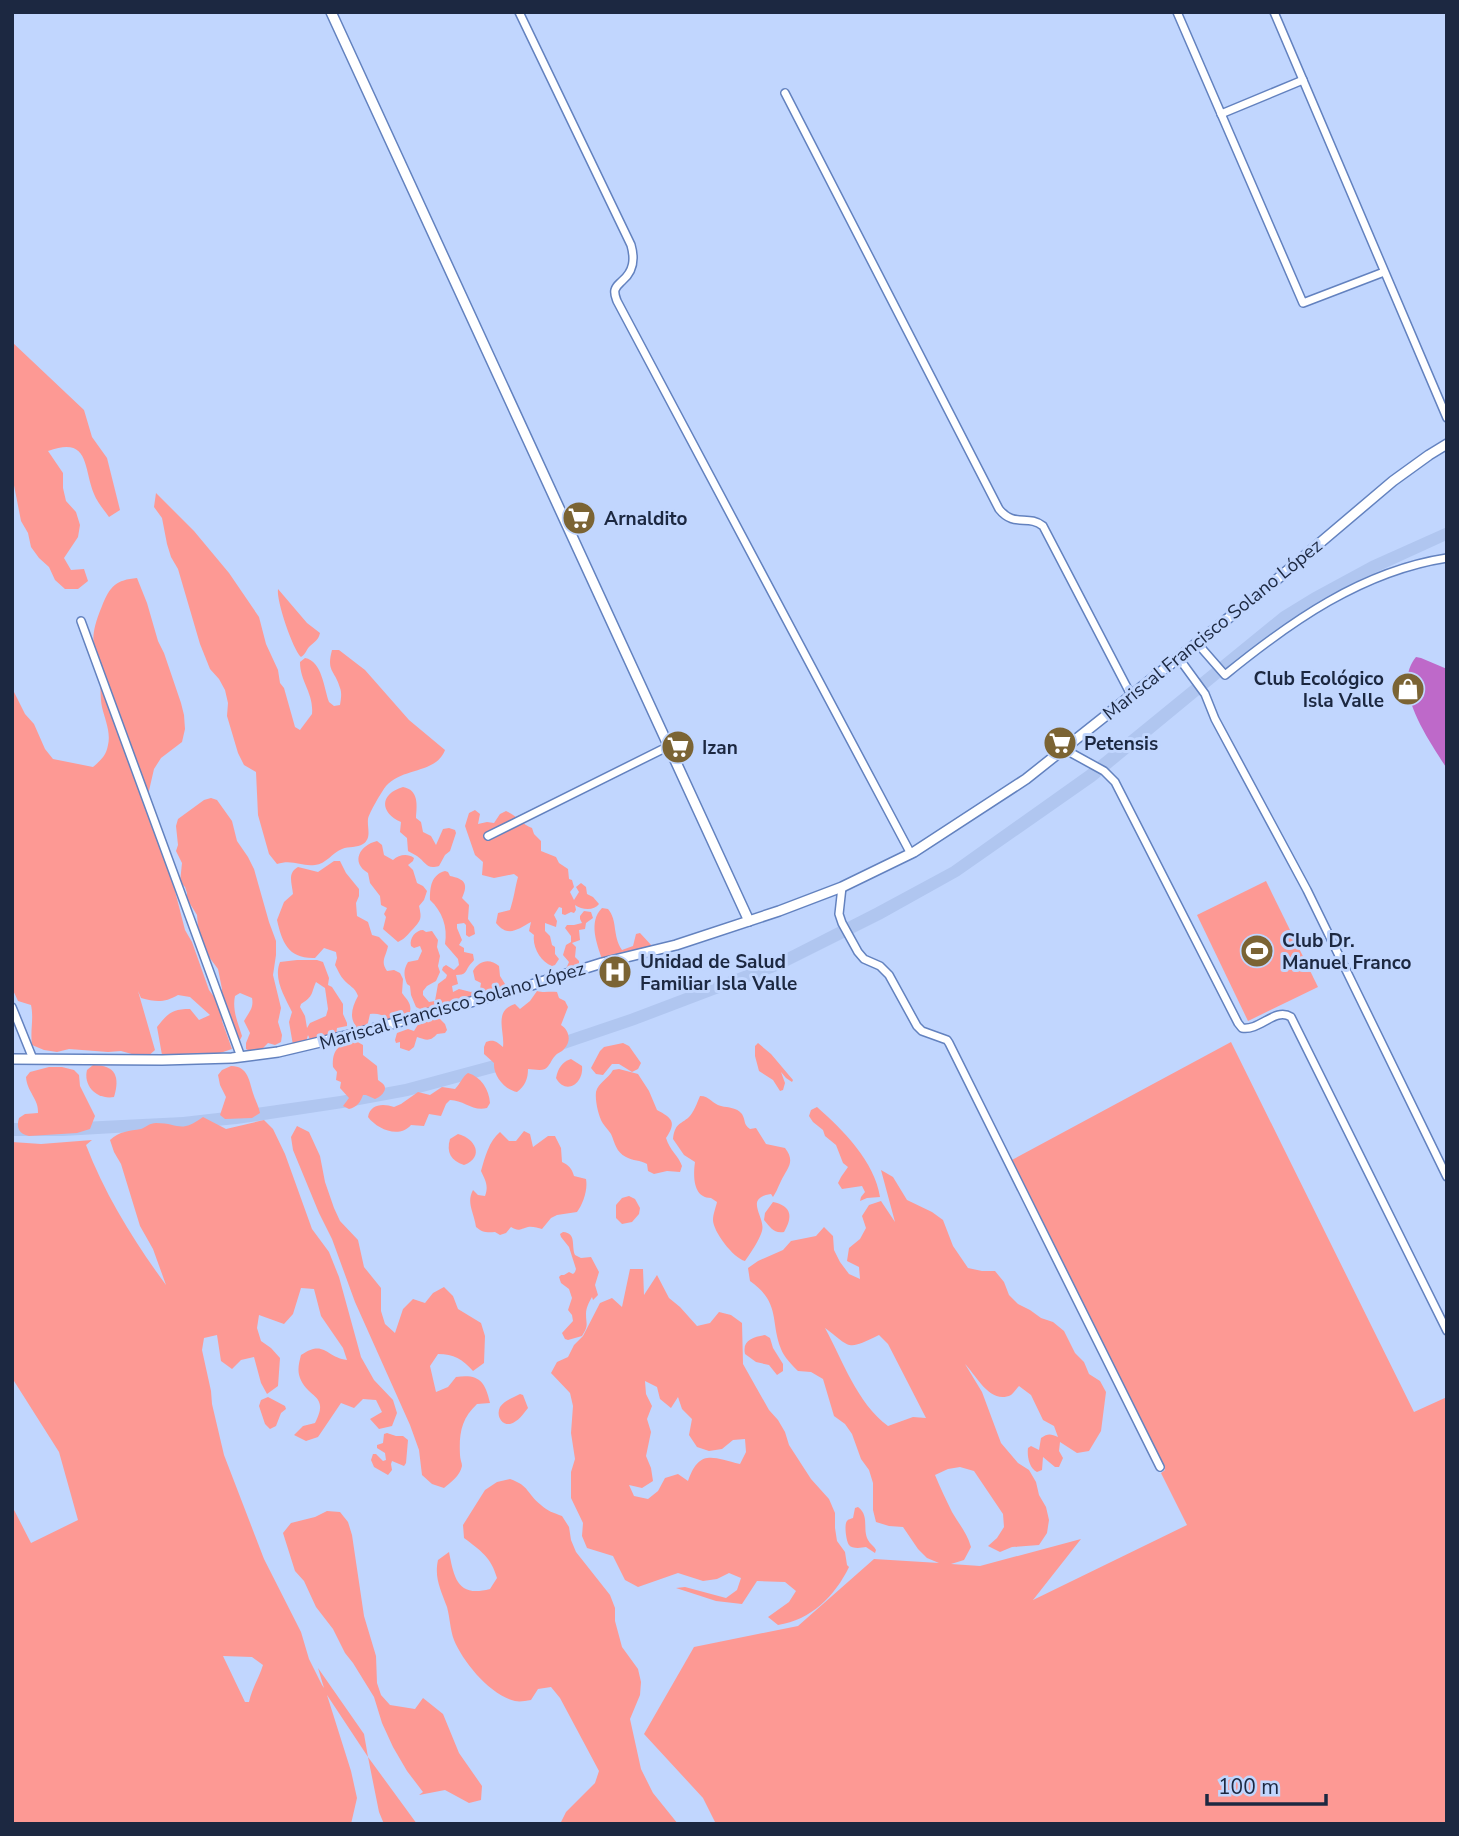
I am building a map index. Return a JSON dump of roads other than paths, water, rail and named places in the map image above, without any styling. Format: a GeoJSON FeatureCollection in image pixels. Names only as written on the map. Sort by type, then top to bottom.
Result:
{"type":"FeatureCollection","features":[{"type":"Feature","properties":{"kind":"street"},"geometry":{"type":"LineString","coordinates":[[331,12],[748,921]]}},
{"type":"Feature","properties":{"kind":"street"},"geometry":{"type":"LineString","coordinates":[[519,12],[631,245],[634,258],[632,270],[616,287],[614,292],[617,301],[911,854]]}},
{"type":"Feature","properties":{"kind":"street"},"geometry":{"type":"LineString","coordinates":[[1177,12],[1303,303],[1384,272]]}},
{"type":"Feature","properties":{"kind":"street"},"geometry":{"type":"LineString","coordinates":[[1274,12],[1447,418]]}},
{"type":"Feature","properties":{"kind":"street"},"geometry":{"type":"LineString","coordinates":[[1221,114],[1303,80]]}},
{"type":"Feature","properties":{"kind":"street"},"geometry":{"type":"LineString","coordinates":[[786,93],[999,509],[1005,517],[1012,520],[1038,522],[1043,526],[1131,695]]}},
{"type":"Feature","properties":{"kind":"street","name":"Mariscal Francisco Solano López"},"geometry":{"type":"LineString","coordinates":[[12,1059],[162,1060],[241,1057],[278,1052],[358,1033],[601,963],[676,945],[842,887],[911,854],[1026,779],[1275,581],[1394,481],[1447,444]]}},
{"type":"Feature","properties":{"kind":"street"},"geometry":{"type":"LineString","coordinates":[[1197,643],[1225,675],[1267,640],[1324,603],[1365,583],[1421,562],[1447,558]]}},
{"type":"Feature","properties":{"kind":"street"},"geometry":{"type":"LineString","coordinates":[[81,621],[241,1057]]}},
{"type":"Feature","properties":{"kind":"street"},"geometry":{"type":"LineString","coordinates":[[1178,657],[1205,694],[1214,719],[1307,890],[1447,1177]]}},
{"type":"Feature","properties":{"kind":"street"},"geometry":{"type":"LineString","coordinates":[[488,836],[667,747]]}},
{"type":"Feature","properties":{"kind":"street"},"geometry":{"type":"LineString","coordinates":[[1064,749],[1112,778],[1242,1028],[1250,1029],[1283,1013],[1288,1014],[1294,1021],[1447,1331]]}},
{"type":"Feature","properties":{"kind":"street"},"geometry":{"type":"LineString","coordinates":[[842,887],[840,918],[858,952],[889,975],[917,1026],[949,1043],[1160,1467]]}},
{"type":"Feature","properties":{"kind":"street"},"geometry":{"type":"LineString","coordinates":[[12,1007],[33,1059]]}},
{"type":"Feature","properties":{"kind":"place","name":"Arnaldito"},"geometry":{"type":"Point","coordinates":[579,518]}},
{"type":"Feature","properties":{"kind":"place","name":"Club Ecológico Isla Valle"},"geometry":{"type":"Point","coordinates":[1408,689]}},
{"type":"Feature","properties":{"kind":"place","name":"Petensis"},"geometry":{"type":"Point","coordinates":[1060,743]}},
{"type":"Feature","properties":{"kind":"place","name":"Izan"},"geometry":{"type":"Point","coordinates":[678,747]}},
{"type":"Feature","properties":{"kind":"place","name":"Club Dr. Manuel Franco"},"geometry":{"type":"Point","coordinates":[1257,951]}},
{"type":"Feature","properties":{"kind":"place","name":"Unidad de Salud Familiar Isla Valle"},"geometry":{"type":"Point","coordinates":[615,972]}}]}
